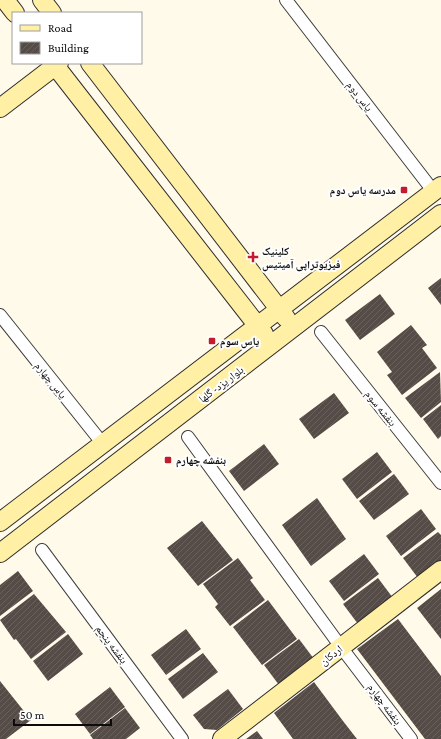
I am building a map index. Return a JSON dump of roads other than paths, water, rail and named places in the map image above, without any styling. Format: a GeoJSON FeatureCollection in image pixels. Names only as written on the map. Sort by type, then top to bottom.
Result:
{"type":"FeatureCollection","features":[{"type":"Feature","properties":{"kind":"main road"},"geometry":{"type":"LineString","coordinates":[[5,0],[14,12]]}},
{"type":"Feature","properties":{"kind":"main road"},"geometry":{"type":"LineString","coordinates":[[42,0],[51,12]]}},
{"type":"Feature","properties":{"kind":"main road"},"geometry":{"type":"LineString","coordinates":[[0,108],[56,64],[272,345]]}},
{"type":"Feature","properties":{"kind":"main road"},"geometry":{"type":"LineString","coordinates":[[91,64],[293,328]]}},
{"type":"Feature","properties":{"kind":"main road"},"geometry":{"type":"LineString","coordinates":[[0,522],[437,189]]}},
{"type":"Feature","properties":{"kind":"main road","name":"بلوار یزد- گلها"},"geometry":{"type":"LineString","coordinates":[[0,553],[441,214]]}},
{"type":"Feature","properties":{"kind":"main road","name":"اردکان"},"geometry":{"type":"LineString","coordinates":[[222,739],[441,570]]}},
{"type":"Feature","properties":{"kind":"street","name":"یاس دوم"},"geometry":{"type":"LineString","coordinates":[[286,0],[437,189]]}},
{"type":"Feature","properties":{"kind":"street","name":"یاس چهارم"},"geometry":{"type":"LineString","coordinates":[[0,315],[103,444]]}},
{"type":"Feature","properties":{"kind":"street","name":"بنفشه سوم"},"geometry":{"type":"LineString","coordinates":[[321,332],[441,483]]}},
{"type":"Feature","properties":{"kind":"street","name":"بنفشه چهارم"},"geometry":{"type":"LineString","coordinates":[[188,437],[341,647],[411,739]]}},
{"type":"Feature","properties":{"kind":"street","name":"بنفشه پنجم"},"geometry":{"type":"LineString","coordinates":[[42,550],[182,739]]}},
{"type":"Feature","properties":{"kind":"place","name":"مدرسه یاس دوم"},"geometry":{"type":"Point","coordinates":[404,190]}},
{"type":"Feature","properties":{"kind":"place","name":"کلینیک فیزیوتراپی آمیتیس"},"geometry":{"type":"Point","coordinates":[253,257]}},
{"type":"Feature","properties":{"kind":"place","name":"یاس سوم"},"geometry":{"type":"Point","coordinates":[212,341]}},
{"type":"Feature","properties":{"kind":"place","name":"بنفشه چهارم"},"geometry":{"type":"Point","coordinates":[168,460]}}]}
